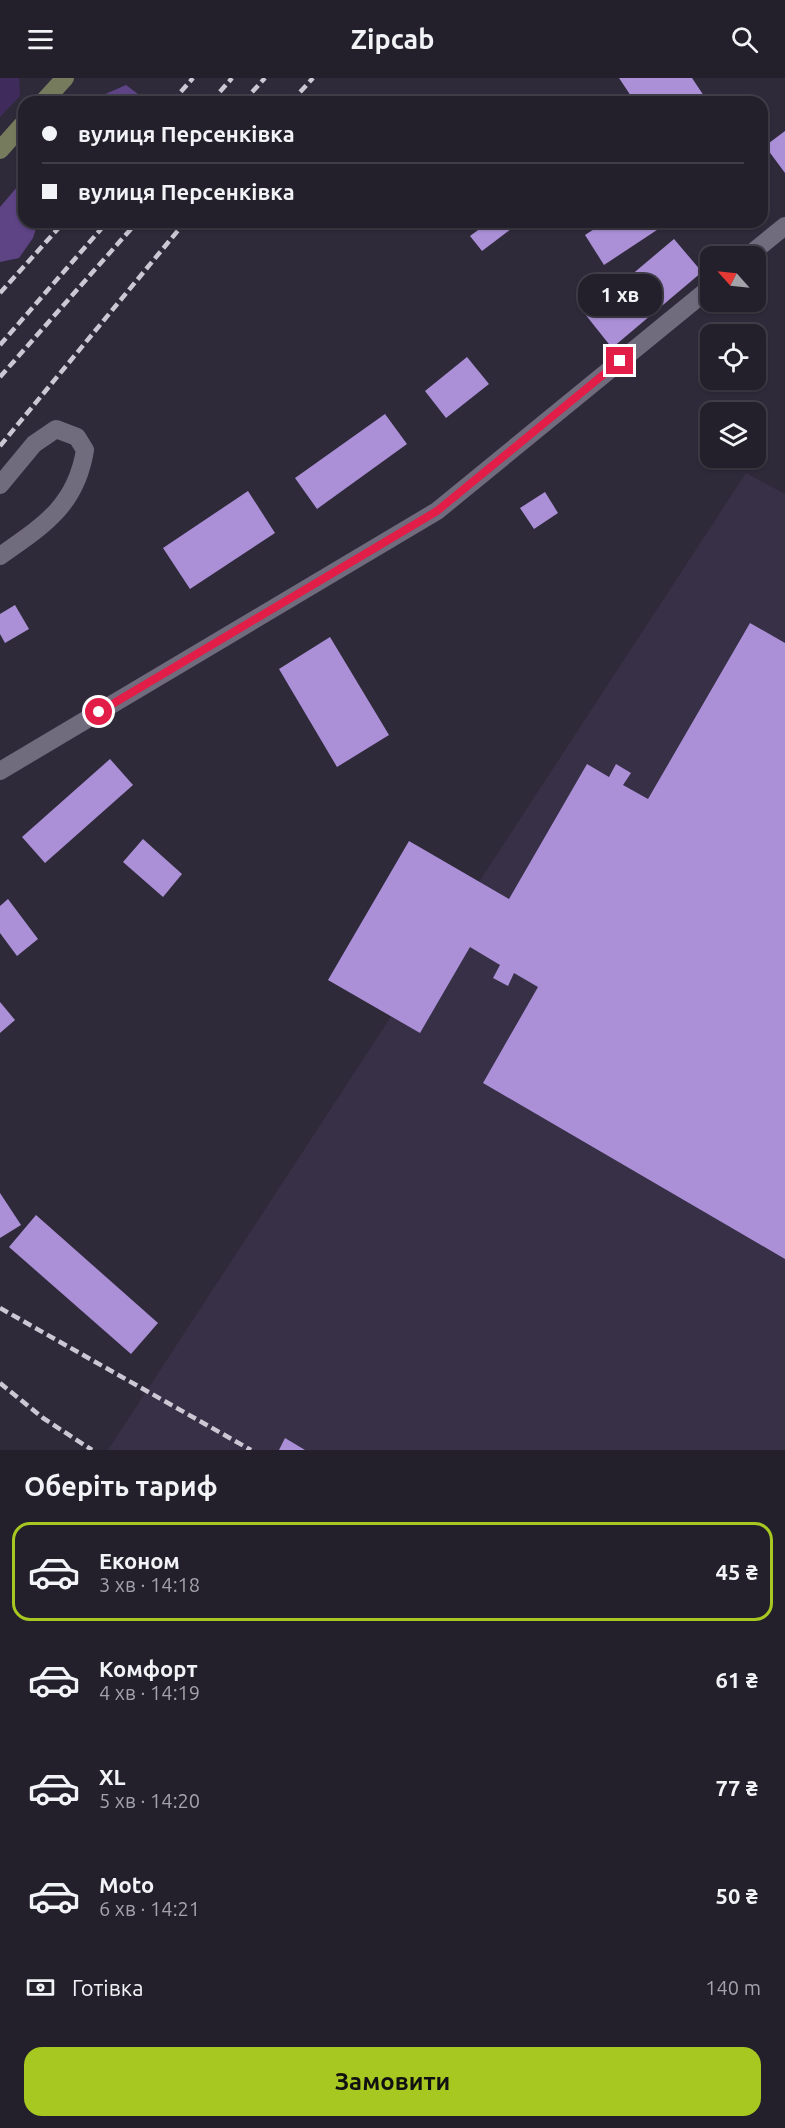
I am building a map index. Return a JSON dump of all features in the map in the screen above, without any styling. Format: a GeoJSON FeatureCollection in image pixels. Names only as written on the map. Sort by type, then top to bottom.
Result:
{"type":"FeatureCollection","features":[{"type":"Feature","properties":{"kind":"main road"},"geometry":{"type":"LineString","coordinates":[[48,96],[65,78]]}},
{"type":"Feature","properties":{"kind":"main road"},"geometry":{"type":"LineString","coordinates":[[0,150],[18,130]]}},
{"type":"Feature","properties":{"kind":"street"},"geometry":{"type":"LineString","coordinates":[[760,246],[785,226]]}},
{"type":"Feature","properties":{"kind":"street"},"geometry":{"type":"LineString","coordinates":[[0,771],[437,511],[700,296]]}},
{"type":"Feature","properties":{"kind":"street"},"geometry":{"type":"LineString","coordinates":[[0,485],[34,444],[56,429],[77,437],[86,450],[82,472],[71,494],[56,513],[38,530],[0,556]]}},
{"type":"Feature","properties":{"kind":"shaded area"},"geometry":{"type":"Polygon","coordinates":[[[0,78],[19,78],[20,96],[0,117],[0,78]]]}},
{"type":"Feature","properties":{"kind":"shaded area"},"geometry":{"type":"Polygon","coordinates":[[[126,85],[138,94],[137,96],[103,95],[126,85]]]}},
{"type":"Feature","properties":{"kind":"shaded area"},"geometry":{"type":"Polygon","coordinates":[[[18,186],[18,228],[36,228],[33,238],[19,258],[0,262],[0,207],[18,186]]]}},
{"type":"Feature","properties":{"kind":"shaded area"},"geometry":{"type":"Polygon","coordinates":[[[746,473],[785,494],[785,1450],[108,1450],[746,473]]]}},
{"type":"Feature","properties":{"kind":"building"},"geometry":{"type":"Polygon","coordinates":[[[619,78],[692,78],[704,96],[631,96],[619,78]]]}},
{"type":"Feature","properties":{"kind":"building"},"geometry":{"type":"Polygon","coordinates":[[[785,131],[785,173],[768,150],[768,144],[785,131]]]}},
{"type":"Feature","properties":{"kind":"building"},"geometry":{"type":"Polygon","coordinates":[[[481,228],[511,229],[482,251],[470,236],[481,228]]]}},
{"type":"Feature","properties":{"kind":"building"},"geometry":{"type":"Polygon","coordinates":[[[596,228],[660,228],[604,265],[585,235],[596,228]]]}},
{"type":"Feature","properties":{"kind":"building"},"geometry":{"type":"Polygon","coordinates":[[[674,239],[700,270],[700,274],[612,348],[585,314],[674,239]]]}},
{"type":"Feature","properties":{"kind":"building"},"geometry":{"type":"Polygon","coordinates":[[[467,357],[489,384],[446,418],[425,391],[467,357]]]}},
{"type":"Feature","properties":{"kind":"building"},"geometry":{"type":"Polygon","coordinates":[[[385,414],[407,444],[317,509],[295,478],[385,414]]]}},
{"type":"Feature","properties":{"kind":"building"},"geometry":{"type":"Polygon","coordinates":[[[248,491],[275,533],[190,589],[163,548],[248,491]]]}},
{"type":"Feature","properties":{"kind":"building"},"geometry":{"type":"Polygon","coordinates":[[[545,492],[558,513],[534,529],[520,508],[545,492]]]}},
{"type":"Feature","properties":{"kind":"building"},"geometry":{"type":"Polygon","coordinates":[[[15,605],[29,629],[5,643],[0,634],[0,614],[15,605]]]}},
{"type":"Feature","properties":{"kind":"building"},"geometry":{"type":"Polygon","coordinates":[[[750,623],[785,643],[785,1259],[483,1083],[538,987],[514,973],[508,986],[493,978],[500,965],[470,947],[420,1033],[328,980],[409,841],[509,899],[587,764],[609,777],[616,764],[631,773],[623,785],[648,799],[750,623]]]}},
{"type":"Feature","properties":{"kind":"building"},"geometry":{"type":"Polygon","coordinates":[[[330,637],[389,735],[337,767],[279,669],[330,637]]]}},
{"type":"Feature","properties":{"kind":"building"},"geometry":{"type":"Polygon","coordinates":[[[110,759],[133,785],[45,863],[22,837],[110,759]]]}},
{"type":"Feature","properties":{"kind":"building"},"geometry":{"type":"Polygon","coordinates":[[[143,839],[182,874],[163,897],[123,862],[143,839]]]}},
{"type":"Feature","properties":{"kind":"building"},"geometry":{"type":"Polygon","coordinates":[[[8,899],[38,939],[17,956],[0,933],[0,906],[8,899]]]}},
{"type":"Feature","properties":{"kind":"building"},"geometry":{"type":"Polygon","coordinates":[[[0,1002],[15,1020],[0,1033],[0,1002]]]}},
{"type":"Feature","properties":{"kind":"building"},"geometry":{"type":"Polygon","coordinates":[[[0,1193],[21,1225],[0,1238],[0,1193]]]}},
{"type":"Feature","properties":{"kind":"building"},"geometry":{"type":"Polygon","coordinates":[[[36,1215],[158,1323],[131,1354],[9,1247],[36,1215]]]}},
{"type":"Feature","properties":{"kind":"building"},"geometry":{"type":"Polygon","coordinates":[[[285,1438],[305,1450],[279,1450],[285,1438]]]}},
{"type":"Feature","properties":{"kind":"railway"},"geometry":{"type":"LineString","coordinates":[[177,96],[193,78]]}},
{"type":"Feature","properties":{"kind":"railway"},"geometry":{"type":"LineString","coordinates":[[216,96],[232,78]]}},
{"type":"Feature","properties":{"kind":"railway"},"geometry":{"type":"LineString","coordinates":[[248,96],[265,78]]}},
{"type":"Feature","properties":{"kind":"railway"},"geometry":{"type":"LineString","coordinates":[[296,96],[313,78]]}},
{"type":"Feature","properties":{"kind":"railway"},"geometry":{"type":"LineString","coordinates":[[0,293],[59,228]]}},
{"type":"Feature","properties":{"kind":"railway"},"geometry":{"type":"LineString","coordinates":[[0,345],[102,228]]}},
{"type":"Feature","properties":{"kind":"railway"},"geometry":{"type":"LineString","coordinates":[[0,377],[132,228]]}},
{"type":"Feature","properties":{"kind":"railway"},"geometry":{"type":"LineString","coordinates":[[0,446],[180,228]]}},
{"type":"Feature","properties":{"kind":"railway"},"geometry":{"type":"LineString","coordinates":[[0,1308],[251,1450]]}},
{"type":"Feature","properties":{"kind":"railway"},"geometry":{"type":"LineString","coordinates":[[0,1383],[43,1418],[92,1450]]}},
{"type":"Feature","properties":{"kind":"route"},"geometry":{"type":"LineString","coordinates":[[99,712],[437,511],[620,361]]}}]}
